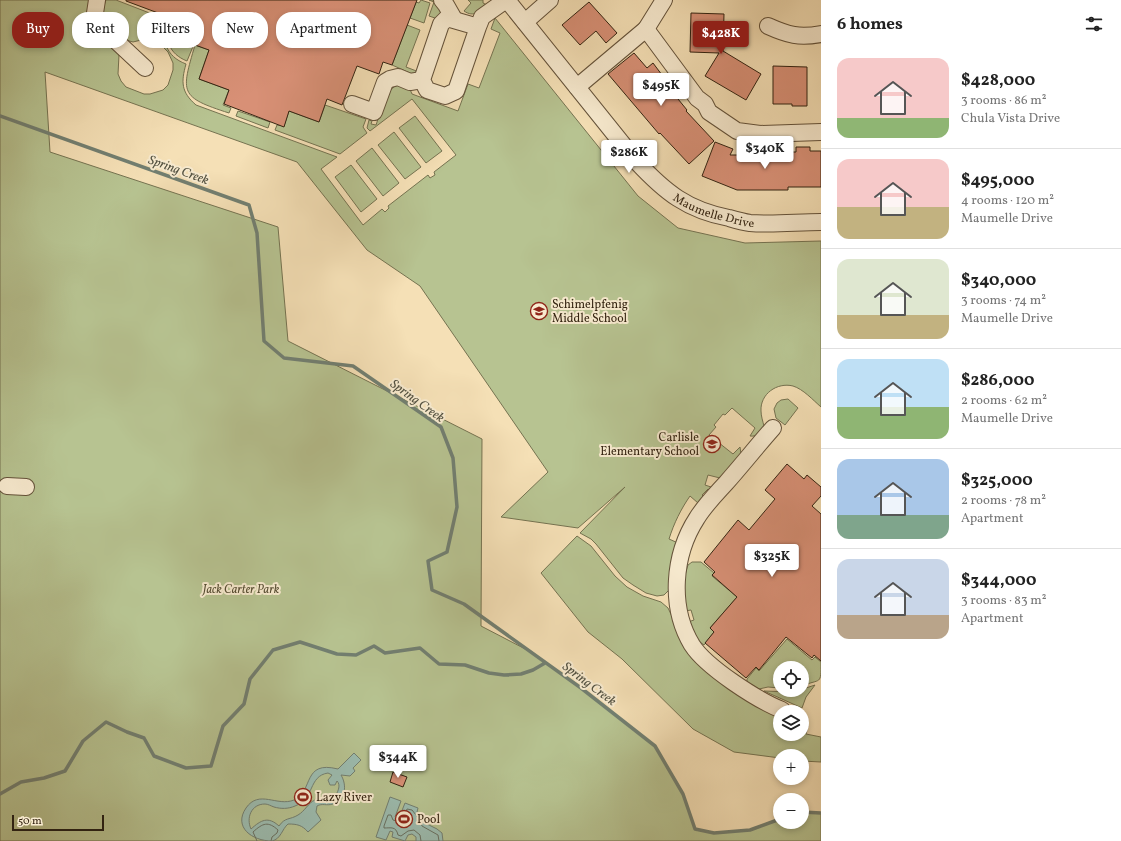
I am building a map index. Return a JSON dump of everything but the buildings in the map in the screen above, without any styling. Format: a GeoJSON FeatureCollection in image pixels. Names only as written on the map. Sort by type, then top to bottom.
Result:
{"type":"FeatureCollection","features":[{"type":"Feature","properties":{"kind":"street"},"geometry":{"type":"LineString","coordinates":[[98,0],[95,13],[99,25],[145,68]]}},
{"type":"Feature","properties":{"kind":"street"},"geometry":{"type":"LineString","coordinates":[[442,0],[454,19]]}},
{"type":"Feature","properties":{"kind":"street"},"geometry":{"type":"LineString","coordinates":[[478,27],[447,18],[441,24],[422,80],[427,90],[445,96],[456,91],[482,17],[507,0]]}},
{"type":"Feature","properties":{"kind":"street","name":"Maumelle Drive"},"geometry":{"type":"LineString","coordinates":[[507,0],[636,162],[674,197],[688,205],[715,216],[750,223],[821,222]]}},
{"type":"Feature","properties":{"kind":"street"},"geometry":{"type":"LineString","coordinates":[[525,22],[550,0]]}},
{"type":"Feature","properties":{"kind":"street"},"geometry":{"type":"LineString","coordinates":[[577,87],[646,29],[664,0]]}},
{"type":"Feature","properties":{"kind":"street"},"geometry":{"type":"LineString","coordinates":[[768,26],[786,34],[797,36],[821,34]]}},
{"type":"Feature","properties":{"kind":"street"},"geometry":{"type":"LineString","coordinates":[[646,29],[697,98],[705,104],[709,112],[737,131],[760,134],[821,132]]}},
{"type":"Feature","properties":{"kind":"street"},"geometry":{"type":"LineString","coordinates":[[352,104],[374,112],[385,82],[398,77],[410,82],[422,80]]}},
{"type":"Feature","properties":{"kind":"street"},"geometry":{"type":"LineString","coordinates":[[773,428],[697,518],[683,545],[677,576],[677,601],[681,624],[692,646],[708,663],[741,688],[773,705]]}},
{"type":"Feature","properties":{"kind":"street"},"geometry":{"type":"LineString","coordinates":[[7,486],[26,487]]}},
{"type":"Feature","properties":{"kind":"green space","name":"Jack Carter Park"},"geometry":{"type":"Polygon","coordinates":[[[0,0],[92,0],[98,12],[72,12],[72,48],[116,48],[119,55],[118,74],[121,81],[126,87],[144,94],[150,94],[163,90],[168,85],[173,70],[173,63],[168,52],[164,48],[167,48],[173,57],[186,64],[183,76],[185,91],[187,96],[196,105],[337,157],[321,169],[363,225],[382,209],[385,212],[389,208],[388,206],[428,175],[430,178],[435,175],[434,172],[456,155],[412,99],[370,131],[367,128],[369,120],[372,121],[371,124],[376,125],[387,95],[400,84],[409,87],[412,94],[458,111],[468,84],[479,88],[500,33],[491,29],[495,18],[638,196],[678,228],[745,243],[821,241],[821,407],[797,387],[787,385],[776,388],[763,399],[761,411],[764,426],[759,434],[755,436],[750,436],[755,428],[732,408],[725,415],[723,414],[714,425],[716,427],[709,435],[733,454],[740,447],[741,454],[720,478],[708,475],[705,485],[711,487],[711,489],[708,489],[702,495],[704,497],[698,503],[690,496],[684,506],[675,522],[669,539],[678,543],[670,589],[664,595],[657,596],[646,593],[623,578],[596,544],[591,539],[580,533],[625,487],[578,528],[501,517],[548,472],[420,286],[367,250],[297,162],[45,72],[50,152],[278,227],[288,341],[482,439],[481,626],[531,652],[581,688],[655,746],[683,794],[695,829],[714,833],[750,830],[773,822],[773,829],[809,829],[809,812],[821,813],[821,841],[0,841],[0,0]]]}},
{"type":"Feature","properties":{"kind":"green space","name":"Jack Carter Park"},"geometry":{"type":"Polygon","coordinates":[[[106,0],[116,0],[147,12],[137,12],[137,41],[129,41],[129,12],[103,12],[103,8],[106,0]]]}},
{"type":"Feature","properties":{"kind":"green space"},"geometry":{"type":"Polygon","coordinates":[[[421,0],[430,3],[424,23],[410,18],[416,2],[419,3],[421,0]]]}},
{"type":"Feature","properties":{"kind":"green space"},"geometry":{"type":"Polygon","coordinates":[[[429,0],[434,0],[439,5],[442,12],[438,19],[429,16],[434,2],[429,0]]]}},
{"type":"Feature","properties":{"kind":"green space"},"geometry":{"type":"Polygon","coordinates":[[[468,0],[483,0],[483,3],[487,5],[477,13],[471,14],[464,11],[471,3],[468,0]]]}},
{"type":"Feature","properties":{"kind":"green space"},"geometry":{"type":"Polygon","coordinates":[[[407,25],[420,30],[406,67],[419,72],[417,76],[392,65],[407,25]]]}},
{"type":"Feature","properties":{"kind":"green space"},"geometry":{"type":"Polygon","coordinates":[[[171,48],[192,48],[187,61],[171,48]]]}},
{"type":"Feature","properties":{"kind":"green space"},"geometry":{"type":"Polygon","coordinates":[[[194,48],[203,48],[209,50],[199,79],[229,90],[223,105],[231,108],[229,113],[201,102],[193,97],[188,91],[186,83],[194,48]]]}},
{"type":"Feature","properties":{"kind":"green space"},"geometry":{"type":"Polygon","coordinates":[[[325,105],[366,119],[363,127],[367,133],[340,154],[275,130],[277,125],[284,126],[289,111],[319,122],[325,105]]]}},
{"type":"Feature","properties":{"kind":"green space"},"geometry":{"type":"Polygon","coordinates":[[[238,111],[270,122],[268,128],[236,116],[238,111]]]}},
{"type":"Feature","properties":{"kind":"green space"},"geometry":{"type":"Polygon","coordinates":[[[415,116],[442,151],[426,163],[399,128],[415,116]]]}},
{"type":"Feature","properties":{"kind":"green space"},"geometry":{"type":"Polygon","coordinates":[[[394,132],[421,167],[405,179],[378,145],[394,132]]]}},
{"type":"Feature","properties":{"kind":"green space"},"geometry":{"type":"Polygon","coordinates":[[[372,148],[399,183],[383,196],[356,161],[372,148]]]}},
{"type":"Feature","properties":{"kind":"green space"},"geometry":{"type":"Polygon","coordinates":[[[351,165],[377,199],[361,212],[335,177],[351,165]]]}},
{"type":"Feature","properties":{"kind":"green space"},"geometry":{"type":"Polygon","coordinates":[[[788,399],[798,408],[785,425],[776,418],[774,409],[777,403],[781,400],[788,399]]]}},
{"type":"Feature","properties":{"kind":"green space"},"geometry":{"type":"Polygon","coordinates":[[[577,536],[591,546],[615,576],[627,587],[643,596],[661,602],[668,608],[680,633],[773,709],[773,741],[809,741],[809,735],[821,737],[821,762],[809,761],[809,749],[773,749],[773,757],[734,752],[693,729],[622,659],[588,632],[541,573],[577,536]]]}},
{"type":"Feature","properties":{"kind":"green space"},"geometry":{"type":"Polygon","coordinates":[[[692,562],[701,562],[714,573],[712,576],[737,597],[710,628],[714,632],[704,645],[696,638],[688,622],[694,620],[691,610],[685,611],[684,578],[688,565],[692,562]]]}},
{"type":"Feature","properties":{"kind":"green space"},"geometry":{"type":"Polygon","coordinates":[[[787,639],[812,660],[815,657],[821,662],[821,675],[819,680],[809,684],[809,661],[773,661],[773,687],[759,689],[747,682],[747,679],[756,668],[759,671],[787,639]]]}},
{"type":"Feature","properties":{"kind":"green space"},"geometry":{"type":"Polygon","coordinates":[[[815,685],[809,693],[809,687],[815,685]]]}},
{"type":"Feature","properties":{"kind":"green space"},"geometry":{"type":"Polygon","coordinates":[[[764,691],[773,691],[773,695],[764,691]]]}},
{"type":"Feature","properties":{"kind":"green space"},"geometry":{"type":"Polygon","coordinates":[[[777,697],[806,697],[803,705],[795,705],[777,697]]]}},
{"type":"Feature","properties":{"kind":"water","name":"Lazy River"},"geometry":{"type":"Polygon","coordinates":[[[354,753],[361,760],[353,768],[355,771],[350,776],[341,775],[345,787],[341,799],[333,804],[317,806],[316,812],[321,820],[308,832],[299,825],[288,824],[279,836],[272,841],[258,839],[247,832],[243,827],[243,815],[251,802],[262,799],[281,802],[294,800],[300,796],[314,772],[327,767],[338,769],[354,753]],[[328,773],[317,778],[306,798],[295,806],[290,808],[282,808],[265,804],[256,806],[251,812],[249,820],[251,829],[261,821],[265,820],[271,821],[279,826],[286,820],[295,817],[315,800],[333,797],[336,795],[339,786],[337,781],[335,785],[330,785],[328,780],[332,775],[328,773]]]}},
{"type":"Feature","properties":{"kind":"water","name":"Pool"},"geometry":{"type":"Polygon","coordinates":[[[390,797],[401,801],[395,817],[399,818],[405,803],[418,808],[417,812],[426,817],[425,823],[442,833],[443,841],[416,841],[416,837],[412,834],[408,835],[405,841],[392,837],[393,832],[390,831],[386,840],[376,837],[390,797]]]}},
{"type":"Feature","properties":{"kind":"waterway","name":"Spring Creek"},"geometry":{"type":"LineString","coordinates":[[0,116],[249,205],[257,233],[264,341],[284,358],[353,366],[441,427],[453,458],[457,507],[447,552],[428,561],[432,590],[464,604],[581,688],[655,746],[683,794],[695,829],[714,833],[750,830],[773,822]]}},
{"type":"Feature","properties":{"kind":"waterway"},"geometry":{"type":"LineString","coordinates":[[0,794],[21,782],[44,778],[65,771],[83,741],[106,722],[144,738],[154,756],[186,768],[211,766],[223,726],[244,704],[250,679],[273,650],[300,642],[337,654],[356,655],[374,646],[385,653],[420,648],[439,664],[465,665],[489,673],[504,675],[521,674],[533,670],[545,663]]}},
{"type":"Feature","properties":{"kind":"waterway","name":"Spring Creek"},"geometry":{"type":"LineString","coordinates":[[809,812],[821,813]]}},
{"type":"Feature","properties":{"kind":"place","name":"Schimelpfenig Middle School"},"geometry":{"type":"Point","coordinates":[539,311]}},
{"type":"Feature","properties":{"kind":"place","name":"Carlisle Elementary School"},"geometry":{"type":"Point","coordinates":[712,444]}},
{"type":"Feature","properties":{"kind":"place","name":"Lazy River"},"geometry":{"type":"Point","coordinates":[303,797]}},
{"type":"Feature","properties":{"kind":"place","name":"Pool"},"geometry":{"type":"Point","coordinates":[404,819]}}]}
